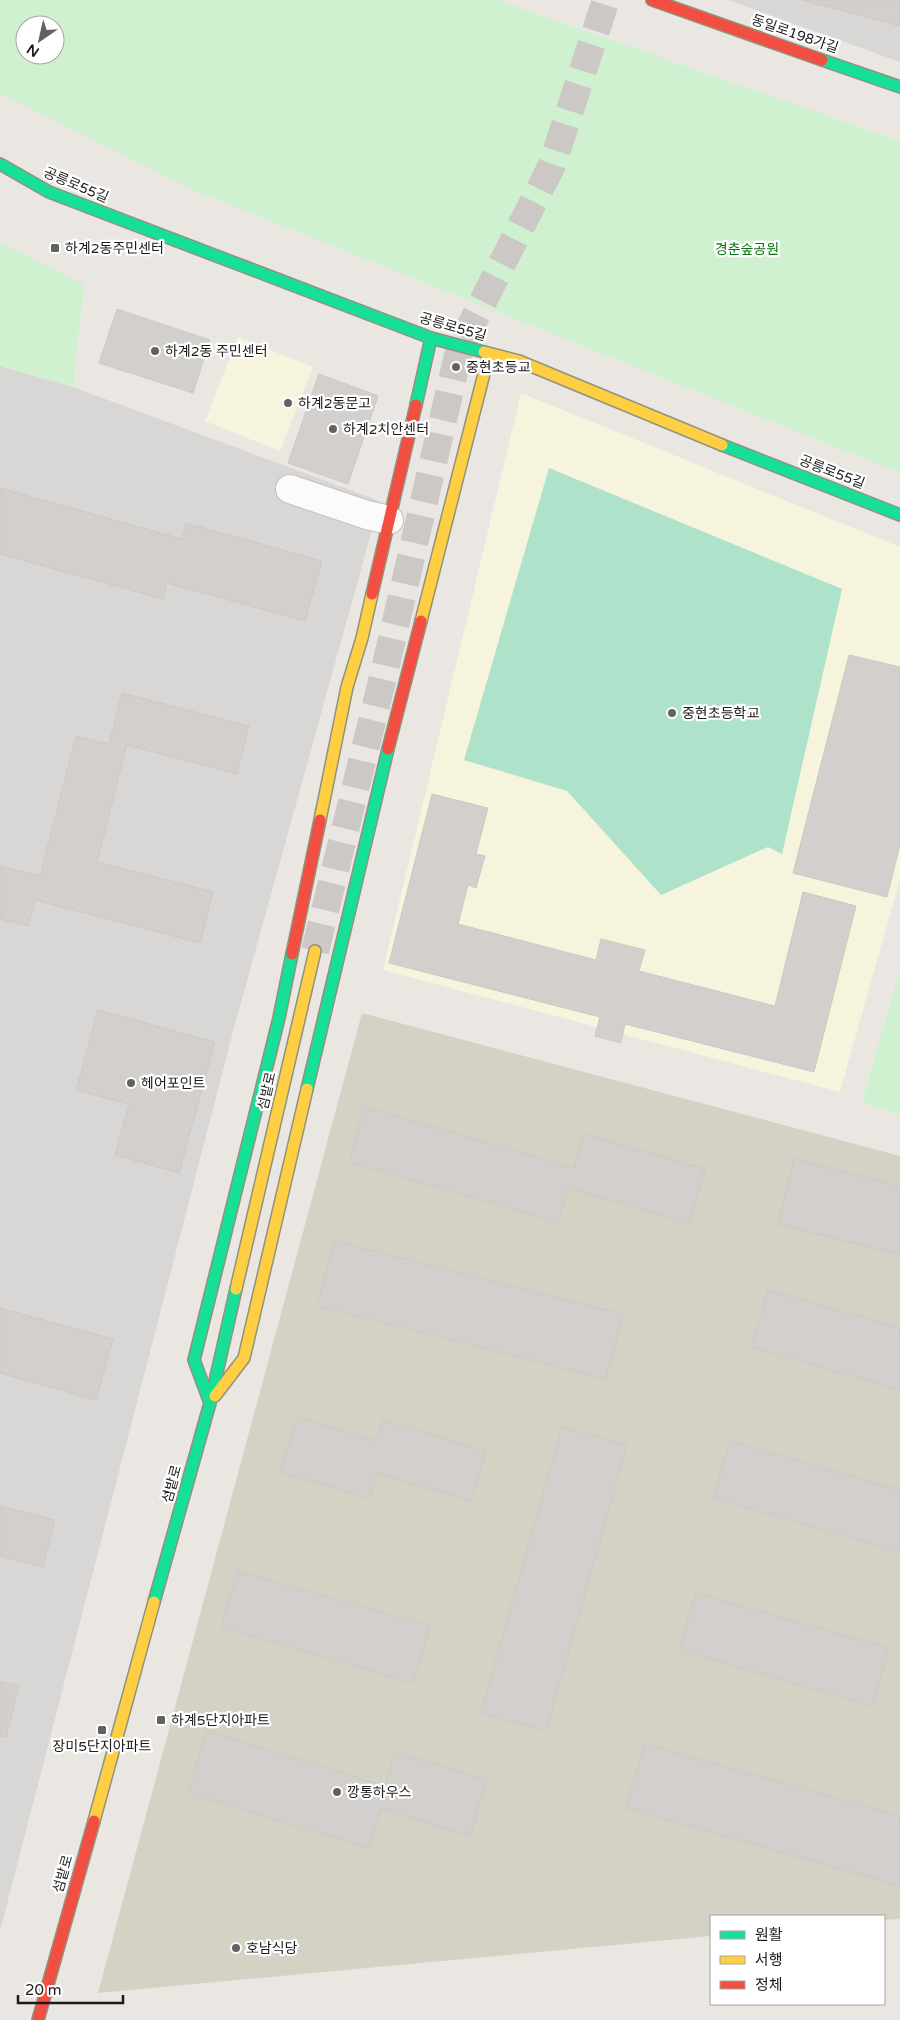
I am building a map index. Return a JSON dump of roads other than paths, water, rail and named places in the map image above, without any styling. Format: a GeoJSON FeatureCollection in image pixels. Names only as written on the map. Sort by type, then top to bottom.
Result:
{"type":"FeatureCollection","features":[{"type":"Feature","properties":{"kind":"main road","name":"동일로198가길"},"geometry":{"type":"LineString","coordinates":[[652,0],[900,87]]}},
{"type":"Feature","properties":{"kind":"main road","name":"공릉로55길"},"geometry":{"type":"LineString","coordinates":[[0,164],[49,192],[331,302],[431,338],[519,361],[700,436],[900,515]]}},
{"type":"Feature","properties":{"kind":"main road"},"geometry":{"type":"LineString","coordinates":[[210,1403],[194,1360],[279,1018],[347,687],[362,638],[431,338]]}},
{"type":"Feature","properties":{"kind":"main road"},"geometry":{"type":"LineString","coordinates":[[210,1403],[244,1358],[374,805],[490,354]]}},
{"type":"Feature","properties":{"kind":"main road","name":"섬밭로"},"geometry":{"type":"LineString","coordinates":[[38,2020],[210,1403],[315,951]]}},
{"type":"Feature","properties":{"kind":"street"},"geometry":{"type":"LineString","coordinates":[[290,489],[367,515],[389,520]]}},
{"type":"Feature","properties":{"kind":"tunnel"},"geometry":{"type":"LineString","coordinates":[[315,951],[384,673],[460,347],[552,165],[606,0]]}},
{"type":"Feature","properties":{"kind":"place","name":"하계2동주민센터"},"geometry":{"type":"Point","coordinates":[55,248]}},
{"type":"Feature","properties":{"kind":"place","name":"하계2동 주민센터"},"geometry":{"type":"Point","coordinates":[155,351]}},
{"type":"Feature","properties":{"kind":"place","name":"중현초등교"},"geometry":{"type":"Point","coordinates":[456,367]}},
{"type":"Feature","properties":{"kind":"place","name":"하계2동문고"},"geometry":{"type":"Point","coordinates":[288,403]}},
{"type":"Feature","properties":{"kind":"place","name":"하계2치안센터"},"geometry":{"type":"Point","coordinates":[333,429]}},
{"type":"Feature","properties":{"kind":"place","name":"중현초등학교"},"geometry":{"type":"Point","coordinates":[672,713]}},
{"type":"Feature","properties":{"kind":"place","name":"헤어포인트"},"geometry":{"type":"Point","coordinates":[131,1083]}},
{"type":"Feature","properties":{"kind":"place","name":"하계5단지아파트"},"geometry":{"type":"Point","coordinates":[161,1720]}},
{"type":"Feature","properties":{"kind":"place","name":"장미5단지아파트"},"geometry":{"type":"Point","coordinates":[102,1730]}},
{"type":"Feature","properties":{"kind":"place","name":"깡통하우스"},"geometry":{"type":"Point","coordinates":[337,1792]}},
{"type":"Feature","properties":{"kind":"place","name":"호남식당"},"geometry":{"type":"Point","coordinates":[236,1948]}},
{"type":"Feature","properties":{"kind":"park label","name":"경춘숲공원"},"geometry":{"type":"Point","coordinates":[747,249]}}]}
